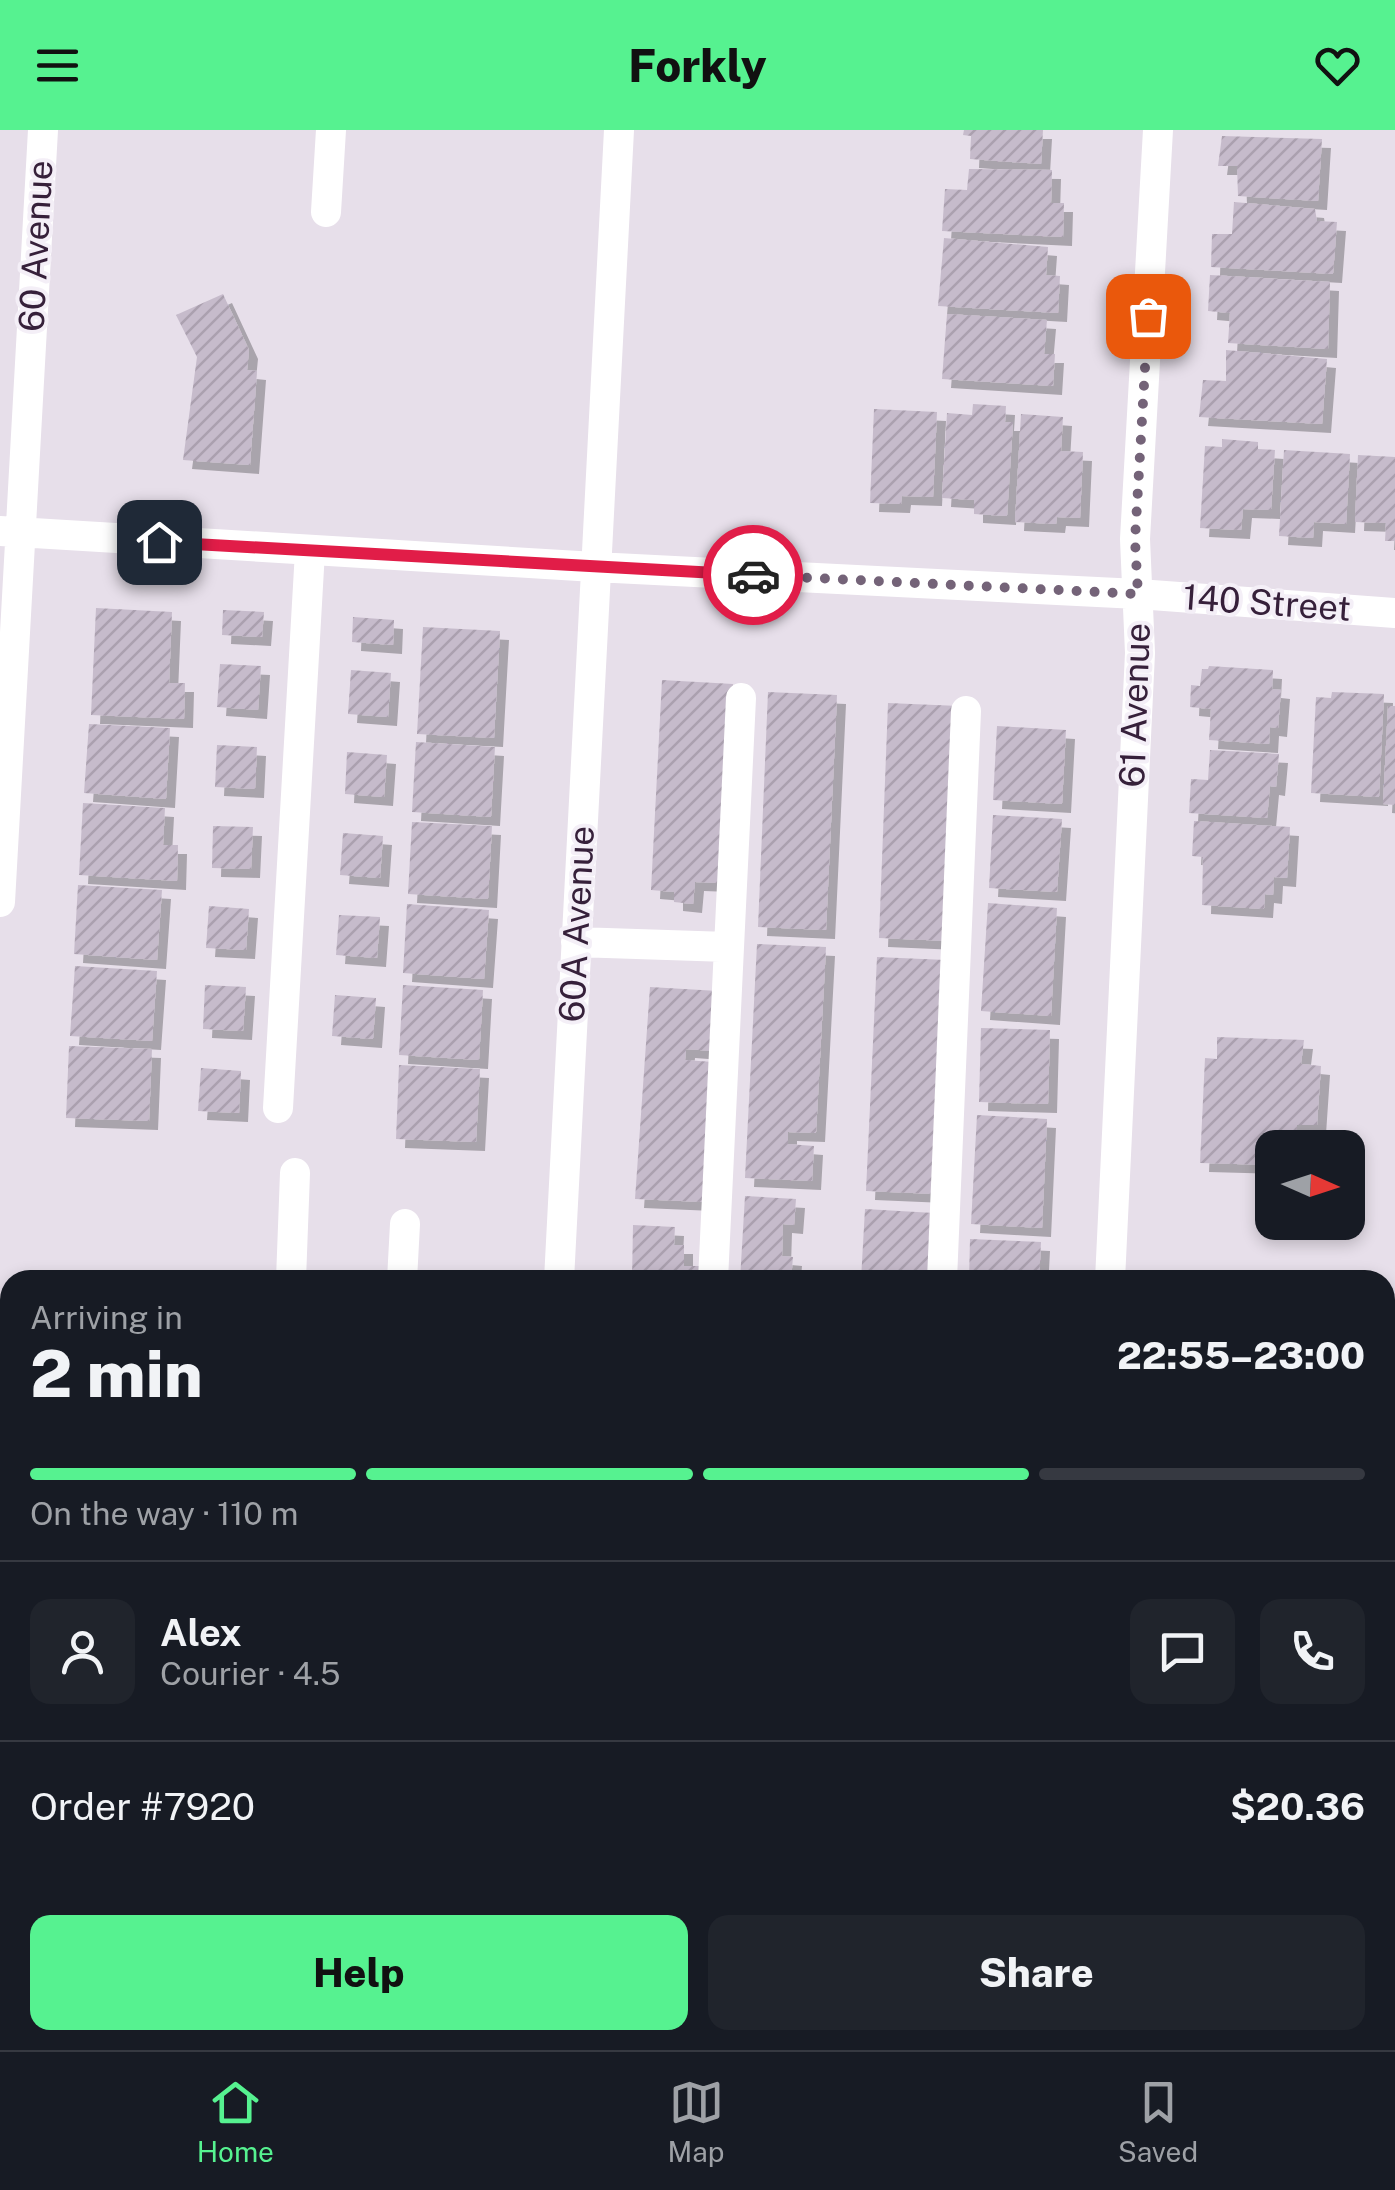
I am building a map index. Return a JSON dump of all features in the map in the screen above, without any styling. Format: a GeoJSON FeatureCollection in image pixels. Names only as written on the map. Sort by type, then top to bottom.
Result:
{"type":"FeatureCollection","features":[{"type":"Feature","properties":{"kind":"street","name":"60 Avenue"},"geometry":{"type":"LineString","coordinates":[[0,902],[10,531],[43,130]]}},
{"type":"Feature","properties":{"kind":"street"},"geometry":{"type":"LineString","coordinates":[[326,212],[331,130]]}},
{"type":"Feature","properties":{"kind":"street","name":"60A Avenue"},"geometry":{"type":"LineString","coordinates":[[560,1270],[619,130]]}},
{"type":"Feature","properties":{"kind":"street","name":"61 Avenue"},"geometry":{"type":"LineString","coordinates":[[1110,1270],[1139,673],[1135,540],[1158,130]]}},
{"type":"Feature","properties":{"kind":"street","name":"140 Street"},"geometry":{"type":"LineString","coordinates":[[10,531],[595,567],[1138,594],[1395,613]]}},
{"type":"Feature","properties":{"kind":"street"},"geometry":{"type":"LineString","coordinates":[[278,1108],[310,551]]}},
{"type":"Feature","properties":{"kind":"street"},"geometry":{"type":"LineString","coordinates":[[713,1270],[741,698]]}},
{"type":"Feature","properties":{"kind":"street"},"geometry":{"type":"LineString","coordinates":[[942,1270],[966,711]]}},
{"type":"Feature","properties":{"kind":"street"},"geometry":{"type":"LineString","coordinates":[[576,942],[728,948]]}},
{"type":"Feature","properties":{"kind":"street"},"geometry":{"type":"LineString","coordinates":[[291,1270],[296,1173]]}},
{"type":"Feature","properties":{"kind":"street"},"geometry":{"type":"LineString","coordinates":[[403,1270],[406,1224]]}},
{"type":"Feature","properties":{"kind":"building"},"geometry":{"type":"Polygon","coordinates":[[[964,130],[1043,130],[1041,164],[970,159],[971,136],[963,135],[964,130]]]}},
{"type":"Feature","properties":{"kind":"building"},"geometry":{"type":"Polygon","coordinates":[[[1222,136],[1322,139],[1318,201],[1238,196],[1237,166],[1218,166],[1222,136]]]}},
{"type":"Feature","properties":{"kind":"building"},"geometry":{"type":"Polygon","coordinates":[[[969,169],[1052,170],[1051,203],[1064,203],[1063,237],[942,231],[945,189],[967,190],[969,169]]]}},
{"type":"Feature","properties":{"kind":"building"},"geometry":{"type":"Polygon","coordinates":[[[1234,202],[1315,209],[1317,221],[1337,222],[1333,274],[1211,267],[1212,234],[1232,234],[1234,202]]]}},
{"type":"Feature","properties":{"kind":"building"},"geometry":{"type":"Polygon","coordinates":[[[944,238],[1048,247],[1046,275],[1060,276],[1058,313],[938,306],[944,238]]]}},
{"type":"Feature","properties":{"kind":"building"},"geometry":{"type":"Polygon","coordinates":[[[1210,275],[1330,282],[1328,349],[1228,343],[1230,313],[1208,311],[1210,275]]]}},
{"type":"Feature","properties":{"kind":"building"},"geometry":{"type":"Polygon","coordinates":[[[223,294],[249,350],[247,370],[257,371],[250,465],[183,460],[197,357],[176,315],[223,294]]]}},
{"type":"Feature","properties":{"kind":"building"},"geometry":{"type":"Polygon","coordinates":[[[947,314],[1047,320],[1044,354],[1055,354],[1053,386],[942,379],[947,314]]]}},
{"type":"Feature","properties":{"kind":"building"},"geometry":{"type":"Polygon","coordinates":[[[1226,350],[1327,359],[1322,424],[1199,417],[1203,380],[1226,381],[1226,350]]]}},
{"type":"Feature","properties":{"kind":"building"},"geometry":{"type":"Polygon","coordinates":[[[973,404],[1006,406],[1005,422],[1013,422],[1007,516],[974,514],[974,500],[942,498],[947,413],[972,415],[973,404]]]}},
{"type":"Feature","properties":{"kind":"building"},"geometry":{"type":"Polygon","coordinates":[[[874,409],[937,412],[933,497],[902,496],[901,504],[870,503],[874,409]]]}},
{"type":"Feature","properties":{"kind":"building"},"geometry":{"type":"Polygon","coordinates":[[[1021,414],[1063,417],[1061,451],[1083,452],[1080,518],[1057,517],[1056,524],[1015,522],[1021,414]]]}},
{"type":"Feature","properties":{"kind":"building"},"geometry":{"type":"Polygon","coordinates":[[[1222,439],[1258,442],[1258,449],[1275,450],[1271,510],[1243,509],[1241,530],[1200,528],[1205,446],[1222,447],[1222,439]]]}},
{"type":"Feature","properties":{"kind":"building"},"geometry":{"type":"Polygon","coordinates":[[[1284,450],[1350,454],[1346,524],[1314,522],[1313,538],[1279,536],[1284,450]]]}},
{"type":"Feature","properties":{"kind":"building"},"geometry":{"type":"Polygon","coordinates":[[[1358,455],[1395,457],[1395,541],[1385,541],[1386,523],[1355,522],[1358,455]]]}},
{"type":"Feature","properties":{"kind":"building"},"geometry":{"type":"Polygon","coordinates":[[[96,608],[172,612],[169,683],[185,683],[184,719],[91,715],[96,608]]]}},
{"type":"Feature","properties":{"kind":"building"},"geometry":{"type":"Polygon","coordinates":[[[223,610],[264,612],[262,637],[222,635],[223,610]]]}},
{"type":"Feature","properties":{"kind":"building"},"geometry":{"type":"Polygon","coordinates":[[[353,617],[394,620],[393,645],[352,642],[353,617]]]}},
{"type":"Feature","properties":{"kind":"building"},"geometry":{"type":"Polygon","coordinates":[[[423,627],[500,631],[494,738],[417,734],[423,627]]]}},
{"type":"Feature","properties":{"kind":"building"},"geometry":{"type":"Polygon","coordinates":[[[220,664],[261,666],[258,710],[217,707],[220,664]]]}},
{"type":"Feature","properties":{"kind":"building"},"geometry":{"type":"Polygon","coordinates":[[[1209,666],[1273,670],[1272,689],[1281,690],[1278,728],[1270,727],[1269,744],[1209,740],[1211,709],[1190,707],[1191,685],[1200,686],[1202,669],[1209,666]]]}},
{"type":"Feature","properties":{"kind":"building"},"geometry":{"type":"Polygon","coordinates":[[[351,670],[391,673],[388,717],[348,714],[351,670]]]}},
{"type":"Feature","properties":{"kind":"building"},"geometry":{"type":"Polygon","coordinates":[[[662,680],[733,684],[722,883],[695,882],[693,904],[674,902],[674,892],[651,890],[662,680]]]}},
{"type":"Feature","properties":{"kind":"building"},"geometry":{"type":"Polygon","coordinates":[[[768,692],[837,695],[826,930],[758,927],[768,692]]]}},
{"type":"Feature","properties":{"kind":"building"},"geometry":{"type":"Polygon","coordinates":[[[1332,692],[1384,694],[1379,797],[1311,793],[1316,697],[1331,698],[1332,692]]]}},
{"type":"Feature","properties":{"kind":"building"},"geometry":{"type":"Polygon","coordinates":[[[888,703],[959,706],[949,941],[879,938],[888,703]]]}},
{"type":"Feature","properties":{"kind":"building"},"geometry":{"type":"Polygon","coordinates":[[[1388,706],[1395,706],[1395,805],[1383,804],[1388,706]]]}},
{"type":"Feature","properties":{"kind":"building"},"geometry":{"type":"Polygon","coordinates":[[[89,724],[170,728],[166,799],[84,793],[89,724]]]}},
{"type":"Feature","properties":{"kind":"building"},"geometry":{"type":"Polygon","coordinates":[[[997,726],[1066,730],[1062,804],[993,800],[997,726]]]}},
{"type":"Feature","properties":{"kind":"building"},"geometry":{"type":"Polygon","coordinates":[[[416,742],[495,747],[491,817],[412,812],[416,742]]]}},
{"type":"Feature","properties":{"kind":"building"},"geometry":{"type":"Polygon","coordinates":[[[217,745],[257,747],[255,789],[215,787],[217,745]]]}},
{"type":"Feature","properties":{"kind":"building"},"geometry":{"type":"Polygon","coordinates":[[[1210,750],[1279,754],[1276,787],[1270,786],[1267,818],[1189,813],[1191,779],[1208,780],[1210,750]]]}},
{"type":"Feature","properties":{"kind":"building"},"geometry":{"type":"Polygon","coordinates":[[[347,752],[387,755],[384,797],[345,794],[347,752]]]}},
{"type":"Feature","properties":{"kind":"building"},"geometry":{"type":"Polygon","coordinates":[[[83,803],[165,808],[163,845],[178,845],[177,881],[79,875],[83,803]]]}},
{"type":"Feature","properties":{"kind":"building"},"geometry":{"type":"Polygon","coordinates":[[[993,815],[1062,819],[1057,892],[989,888],[993,815]]]}},
{"type":"Feature","properties":{"kind":"building"},"geometry":{"type":"Polygon","coordinates":[[[1194,821],[1290,827],[1287,878],[1274,877],[1273,895],[1265,894],[1264,909],[1202,905],[1203,857],[1192,856],[1194,821]]]}},
{"type":"Feature","properties":{"kind":"building"},"geometry":{"type":"Polygon","coordinates":[[[412,822],[492,826],[488,899],[408,894],[412,822]]]}},
{"type":"Feature","properties":{"kind":"building"},"geometry":{"type":"Polygon","coordinates":[[[213,826],[253,827],[251,869],[212,868],[213,826]]]}},
{"type":"Feature","properties":{"kind":"building"},"geometry":{"type":"Polygon","coordinates":[[[343,833],[383,836],[380,878],[340,875],[343,833]]]}},
{"type":"Feature","properties":{"kind":"building"},"geometry":{"type":"Polygon","coordinates":[[[78,885],[162,890],[157,960],[74,954],[78,885]]]}},
{"type":"Feature","properties":{"kind":"building"},"geometry":{"type":"Polygon","coordinates":[[[988,903],[1057,908],[1051,1016],[981,1011],[988,903]]]}},
{"type":"Feature","properties":{"kind":"building"},"geometry":{"type":"Polygon","coordinates":[[[407,904],[489,910],[484,979],[403,973],[407,904]]]}},
{"type":"Feature","properties":{"kind":"building"},"geometry":{"type":"Polygon","coordinates":[[[209,906],[249,909],[246,950],[206,948],[209,906]]]}},
{"type":"Feature","properties":{"kind":"building"},"geometry":{"type":"Polygon","coordinates":[[[339,915],[380,917],[377,958],[336,955],[339,915]]]}},
{"type":"Feature","properties":{"kind":"building"},"geometry":{"type":"Polygon","coordinates":[[[757,944],[826,947],[816,1133],[788,1132],[788,1144],[814,1146],[812,1181],[745,1178],[757,944]]]}},
{"type":"Feature","properties":{"kind":"building"},"geometry":{"type":"Polygon","coordinates":[[[877,957],[946,960],[936,1194],[866,1191],[877,957]]]}},
{"type":"Feature","properties":{"kind":"building"},"geometry":{"type":"Polygon","coordinates":[[[75,966],[157,971],[152,1041],[70,1036],[75,966]]]}},
{"type":"Feature","properties":{"kind":"building"},"geometry":{"type":"Polygon","coordinates":[[[205,985],[246,987],[243,1031],[203,1029],[205,985]]]}},
{"type":"Feature","properties":{"kind":"building"},"geometry":{"type":"Polygon","coordinates":[[[403,985],[483,990],[479,1060],[399,1055],[403,985]]]}},
{"type":"Feature","properties":{"kind":"building"},"geometry":{"type":"Polygon","coordinates":[[[650,987],[718,991],[713,1051],[686,1049],[685,1060],[713,1062],[704,1202],[635,1199],[650,987]]]}},
{"type":"Feature","properties":{"kind":"building"},"geometry":{"type":"Polygon","coordinates":[[[335,995],[376,998],[373,1039],[332,1036],[335,995]]]}},
{"type":"Feature","properties":{"kind":"building"},"geometry":{"type":"Polygon","coordinates":[[[981,1028],[1050,1030],[1048,1104],[979,1102],[981,1028]]]}},
{"type":"Feature","properties":{"kind":"building"},"geometry":{"type":"Polygon","coordinates":[[[1217,1037],[1304,1040],[1301,1064],[1321,1066],[1317,1125],[1297,1125],[1297,1130],[1255,1130],[1255,1165],[1200,1163],[1205,1058],[1217,1059],[1217,1037]]]}},
{"type":"Feature","properties":{"kind":"building"},"geometry":{"type":"Polygon","coordinates":[[[69,1046],[152,1049],[149,1121],[66,1118],[69,1046]]]}},
{"type":"Feature","properties":{"kind":"building"},"geometry":{"type":"Polygon","coordinates":[[[399,1065],[480,1069],[476,1142],[396,1139],[399,1065]]]}},
{"type":"Feature","properties":{"kind":"building"},"geometry":{"type":"Polygon","coordinates":[[[201,1068],[241,1071],[239,1113],[198,1111],[201,1068]]]}},
{"type":"Feature","properties":{"kind":"building"},"geometry":{"type":"Polygon","coordinates":[[[977,1115],[1047,1119],[1042,1228],[971,1224],[977,1115]]]}},
{"type":"Feature","properties":{"kind":"building"},"geometry":{"type":"Polygon","coordinates":[[[745,1196],[796,1199],[794,1225],[783,1224],[782,1256],[793,1257],[792,1270],[741,1270],[745,1196]]]}},
{"type":"Feature","properties":{"kind":"building"},"geometry":{"type":"Polygon","coordinates":[[[865,1209],[934,1213],[931,1270],[862,1270],[865,1209]]]}},
{"type":"Feature","properties":{"kind":"building"},"geometry":{"type":"Polygon","coordinates":[[[633,1225],[675,1227],[674,1245],[684,1245],[684,1266],[701,1266],[701,1270],[632,1270],[633,1225]]]}},
{"type":"Feature","properties":{"kind":"building"},"geometry":{"type":"Polygon","coordinates":[[[970,1239],[1041,1242],[1040,1270],[969,1270],[970,1239]]]}},
{"type":"Feature","properties":{"kind":"way so far"},"geometry":{"type":"LineString","coordinates":[[753,575],[1138,594],[1135,540],[1148,316]]}},
{"type":"Feature","properties":{"kind":"route"},"geometry":{"type":"LineString","coordinates":[[159,542],[753,575]]}}]}
